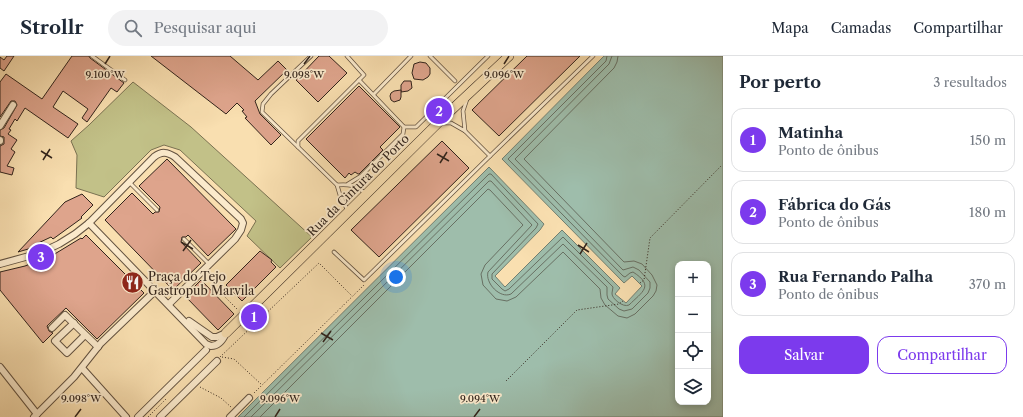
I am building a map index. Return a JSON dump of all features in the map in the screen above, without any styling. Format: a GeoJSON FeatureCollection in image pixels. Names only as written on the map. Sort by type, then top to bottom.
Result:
{"type":"FeatureCollection","features":[{"type":"Feature","properties":{"kind":"main road","name":"Rua da Cintura do Porto"},"geometry":{"type":"LineString","coordinates":[[226,333],[436,125],[509,56]]}},
{"type":"Feature","properties":{"kind":"street"},"geometry":{"type":"LineString","coordinates":[[0,126],[13,105]]}},
{"type":"Feature","properties":{"kind":"street"},"geometry":{"type":"LineString","coordinates":[[0,264],[40,253],[76,234],[156,156],[164,152],[169,154],[241,219],[243,226],[238,235],[169,304]]}},
{"type":"Feature","properties":{"kind":"street"},"geometry":{"type":"LineString","coordinates":[[89,223],[178,313],[204,342],[211,346],[220,344],[226,333]]}},
{"type":"Feature","properties":{"kind":"street"},"geometry":{"type":"LineString","coordinates":[[0,367],[35,415],[82,368],[98,347],[155,291]]}},
{"type":"Feature","properties":{"kind":"street"},"geometry":{"type":"LineString","coordinates":[[52,328],[65,315],[98,347]]}},
{"type":"Feature","properties":{"kind":"street"},"geometry":{"type":"LineString","coordinates":[[74,323],[55,341],[67,353],[85,335]]}},
{"type":"Feature","properties":{"kind":"street"},"geometry":{"type":"LineString","coordinates":[[138,417],[206,350]]}},
{"type":"Feature","properties":{"kind":"street"},"geometry":{"type":"LineString","coordinates":[[160,417],[217,361]]}},
{"type":"Feature","properties":{"kind":"street"},"geometry":{"type":"LineString","coordinates":[[82,368],[126,417]]}},
{"type":"Feature","properties":{"kind":"street"},"geometry":{"type":"LineString","coordinates":[[230,417],[249,398]]}},
{"type":"Feature","properties":{"kind":"lane"},"geometry":{"type":"LineString","coordinates":[[92,56],[125,80]]}},
{"type":"Feature","properties":{"kind":"lane"},"geometry":{"type":"LineString","coordinates":[[310,56],[271,94],[263,104],[262,112],[337,185],[348,212]]}},
{"type":"Feature","properties":{"kind":"lane"},"geometry":{"type":"LineString","coordinates":[[298,147],[298,141],[364,75],[347,56]]}},
{"type":"Feature","properties":{"kind":"lane"},"geometry":{"type":"LineString","coordinates":[[374,94],[411,56]]}},
{"type":"Feature","properties":{"kind":"lane"},"geometry":{"type":"LineString","coordinates":[[430,56],[455,81]]}},
{"type":"Feature","properties":{"kind":"lane"},"geometry":{"type":"LineString","coordinates":[[360,80],[404,127],[416,127],[488,56]]}},
{"type":"Feature","properties":{"kind":"lane"},"geometry":{"type":"LineString","coordinates":[[334,252],[364,280],[593,56]]}},
{"type":"Feature","properties":{"kind":"lane"},"geometry":{"type":"LineString","coordinates":[[465,132],[463,111],[469,94]]}},
{"type":"Feature","properties":{"kind":"lane"},"geometry":{"type":"LineString","coordinates":[[436,125],[446,122],[451,123],[465,132],[490,156]]}},
{"type":"Feature","properties":{"kind":"lane"},"geometry":{"type":"LineString","coordinates":[[337,185],[348,184],[361,176],[403,134],[404,127]]}},
{"type":"Feature","properties":{"kind":"lane"},"geometry":{"type":"LineString","coordinates":[[129,182],[157,210]]}},
{"type":"Feature","properties":{"kind":"lane"},"geometry":{"type":"LineString","coordinates":[[348,184],[360,189],[366,194]]}},
{"type":"Feature","properties":{"kind":"lane"},"geometry":{"type":"LineString","coordinates":[[184,239],[209,264]]}},
{"type":"Feature","properties":{"kind":"path"},"geometry":{"type":"LineString","coordinates":[[640,283],[644,280],[650,238],[722,165]]}},
{"type":"Feature","properties":{"kind":"path"},"geometry":{"type":"LineString","coordinates":[[249,398],[352,297],[319,263],[220,357],[234,359],[262,385]]}},
{"type":"Feature","properties":{"kind":"path"},"geometry":{"type":"LineString","coordinates":[[215,287],[244,316]]}},
{"type":"Feature","properties":{"kind":"path"},"geometry":{"type":"LineString","coordinates":[[506,381],[577,310],[619,304],[623,301]]}},
{"type":"Feature","properties":{"kind":"path"},"geometry":{"type":"LineString","coordinates":[[194,384],[221,398],[236,411]]}},
{"type":"Feature","properties":{"kind":"shaded area"},"geometry":{"type":"Polygon","coordinates":[[[133,82],[191,127],[312,237],[280,268],[247,236],[256,221],[180,150],[164,145],[151,150],[104,197],[76,188],[77,155],[71,141],[133,82]]]}},
{"type":"Feature","properties":{"kind":"water"},"geometry":{"type":"Polygon","coordinates":[[[604,56],[723,56],[723,417],[238,417],[489,167],[544,224],[540,230],[495,276],[505,287],[562,230],[620,288],[615,294],[626,303],[642,286],[632,276],[624,283],[502,159],[604,56]]]}},
{"type":"Feature","properties":{"kind":"building"},"geometry":{"type":"Polygon","coordinates":[[[7,56],[14,56],[4,71],[0,68],[0,57],[4,60],[7,56]]]}},
{"type":"Feature","properties":{"kind":"building"},"geometry":{"type":"Polygon","coordinates":[[[72,56],[89,56],[124,83],[117,92],[111,88],[87,122],[82,118],[88,109],[63,91],[53,107],[78,124],[68,138],[25,108],[17,121],[15,119],[9,129],[11,130],[8,134],[17,140],[11,149],[15,152],[7,166],[14,168],[12,175],[0,172],[0,146],[4,144],[4,137],[0,136],[0,130],[4,128],[17,105],[15,101],[11,101],[0,117],[0,82],[6,74],[42,99],[72,56]]]}},
{"type":"Feature","properties":{"kind":"building"},"geometry":{"type":"Polygon","coordinates":[[[151,56],[230,56],[258,80],[278,61],[287,70],[255,101],[260,114],[281,135],[271,145],[245,118],[247,117],[242,111],[244,110],[237,103],[226,114],[151,56]]]}},
{"type":"Feature","properties":{"kind":"building"},"geometry":{"type":"Polygon","coordinates":[[[319,56],[329,56],[347,73],[318,102],[296,80],[319,56]]]}},
{"type":"Feature","properties":{"kind":"building"},"geometry":{"type":"Polygon","coordinates":[[[527,56],[580,56],[499,136],[472,110],[527,56]]]}},
{"type":"Feature","properties":{"kind":"building"},"geometry":{"type":"Polygon","coordinates":[[[420,62],[426,63],[430,68],[430,74],[423,80],[414,79],[412,73],[414,64],[420,62]]]}},
{"type":"Feature","properties":{"kind":"building"},"geometry":{"type":"Polygon","coordinates":[[[404,81],[411,81],[412,88],[408,91],[401,92],[401,85],[404,81]]]}},
{"type":"Feature","properties":{"kind":"building"},"geometry":{"type":"Polygon","coordinates":[[[359,86],[400,127],[380,147],[383,150],[359,174],[355,172],[351,175],[349,173],[345,178],[306,139],[359,86]]]}},
{"type":"Feature","properties":{"kind":"building"},"geometry":{"type":"Polygon","coordinates":[[[401,90],[400,100],[394,102],[391,100],[391,93],[401,90]]]}},
{"type":"Feature","properties":{"kind":"building"},"geometry":{"type":"Polygon","coordinates":[[[442,141],[469,168],[379,257],[351,230],[442,141]]]}},
{"type":"Feature","properties":{"kind":"building"},"geometry":{"type":"Polygon","coordinates":[[[167,159],[236,229],[208,256],[188,235],[186,237],[182,237],[181,242],[201,263],[173,290],[105,220],[132,193],[153,214],[155,212],[159,212],[160,207],[139,186],[167,159]]]}},
{"type":"Feature","properties":{"kind":"building"},"geometry":{"type":"Polygon","coordinates":[[[82,194],[93,205],[81,217],[82,218],[53,239],[51,237],[34,245],[35,247],[18,252],[65,202],[82,194]]]}},
{"type":"Feature","properties":{"kind":"building"},"geometry":{"type":"Polygon","coordinates":[[[86,235],[144,293],[97,339],[66,308],[47,326],[49,331],[53,333],[43,343],[0,290],[0,272],[25,266],[53,255],[81,238],[82,239],[86,235]]]}},
{"type":"Feature","properties":{"kind":"building"},"geometry":{"type":"Polygon","coordinates":[[[260,251],[272,260],[271,262],[276,267],[242,301],[226,285],[260,251]]]}},
{"type":"Feature","properties":{"kind":"building"},"geometry":{"type":"Polygon","coordinates":[[[201,280],[234,314],[218,330],[185,296],[201,280]]]}},
{"type":"Feature","properties":{"kind":"place","name":"Fábrica do Gás"},"geometry":{"type":"Point","coordinates":[439,111]}},
{"type":"Feature","properties":{"kind":"place","name":"Rua Fernando Palha"},"geometry":{"type":"Point","coordinates":[41,257]}},
{"type":"Feature","properties":{"kind":"place","name":"Praça do Tejo Gastropub Marvila"},"geometry":{"type":"Point","coordinates":[133,283]}},
{"type":"Feature","properties":{"kind":"place","name":"Matinha"},"geometry":{"type":"Point","coordinates":[254,317]}}]}
